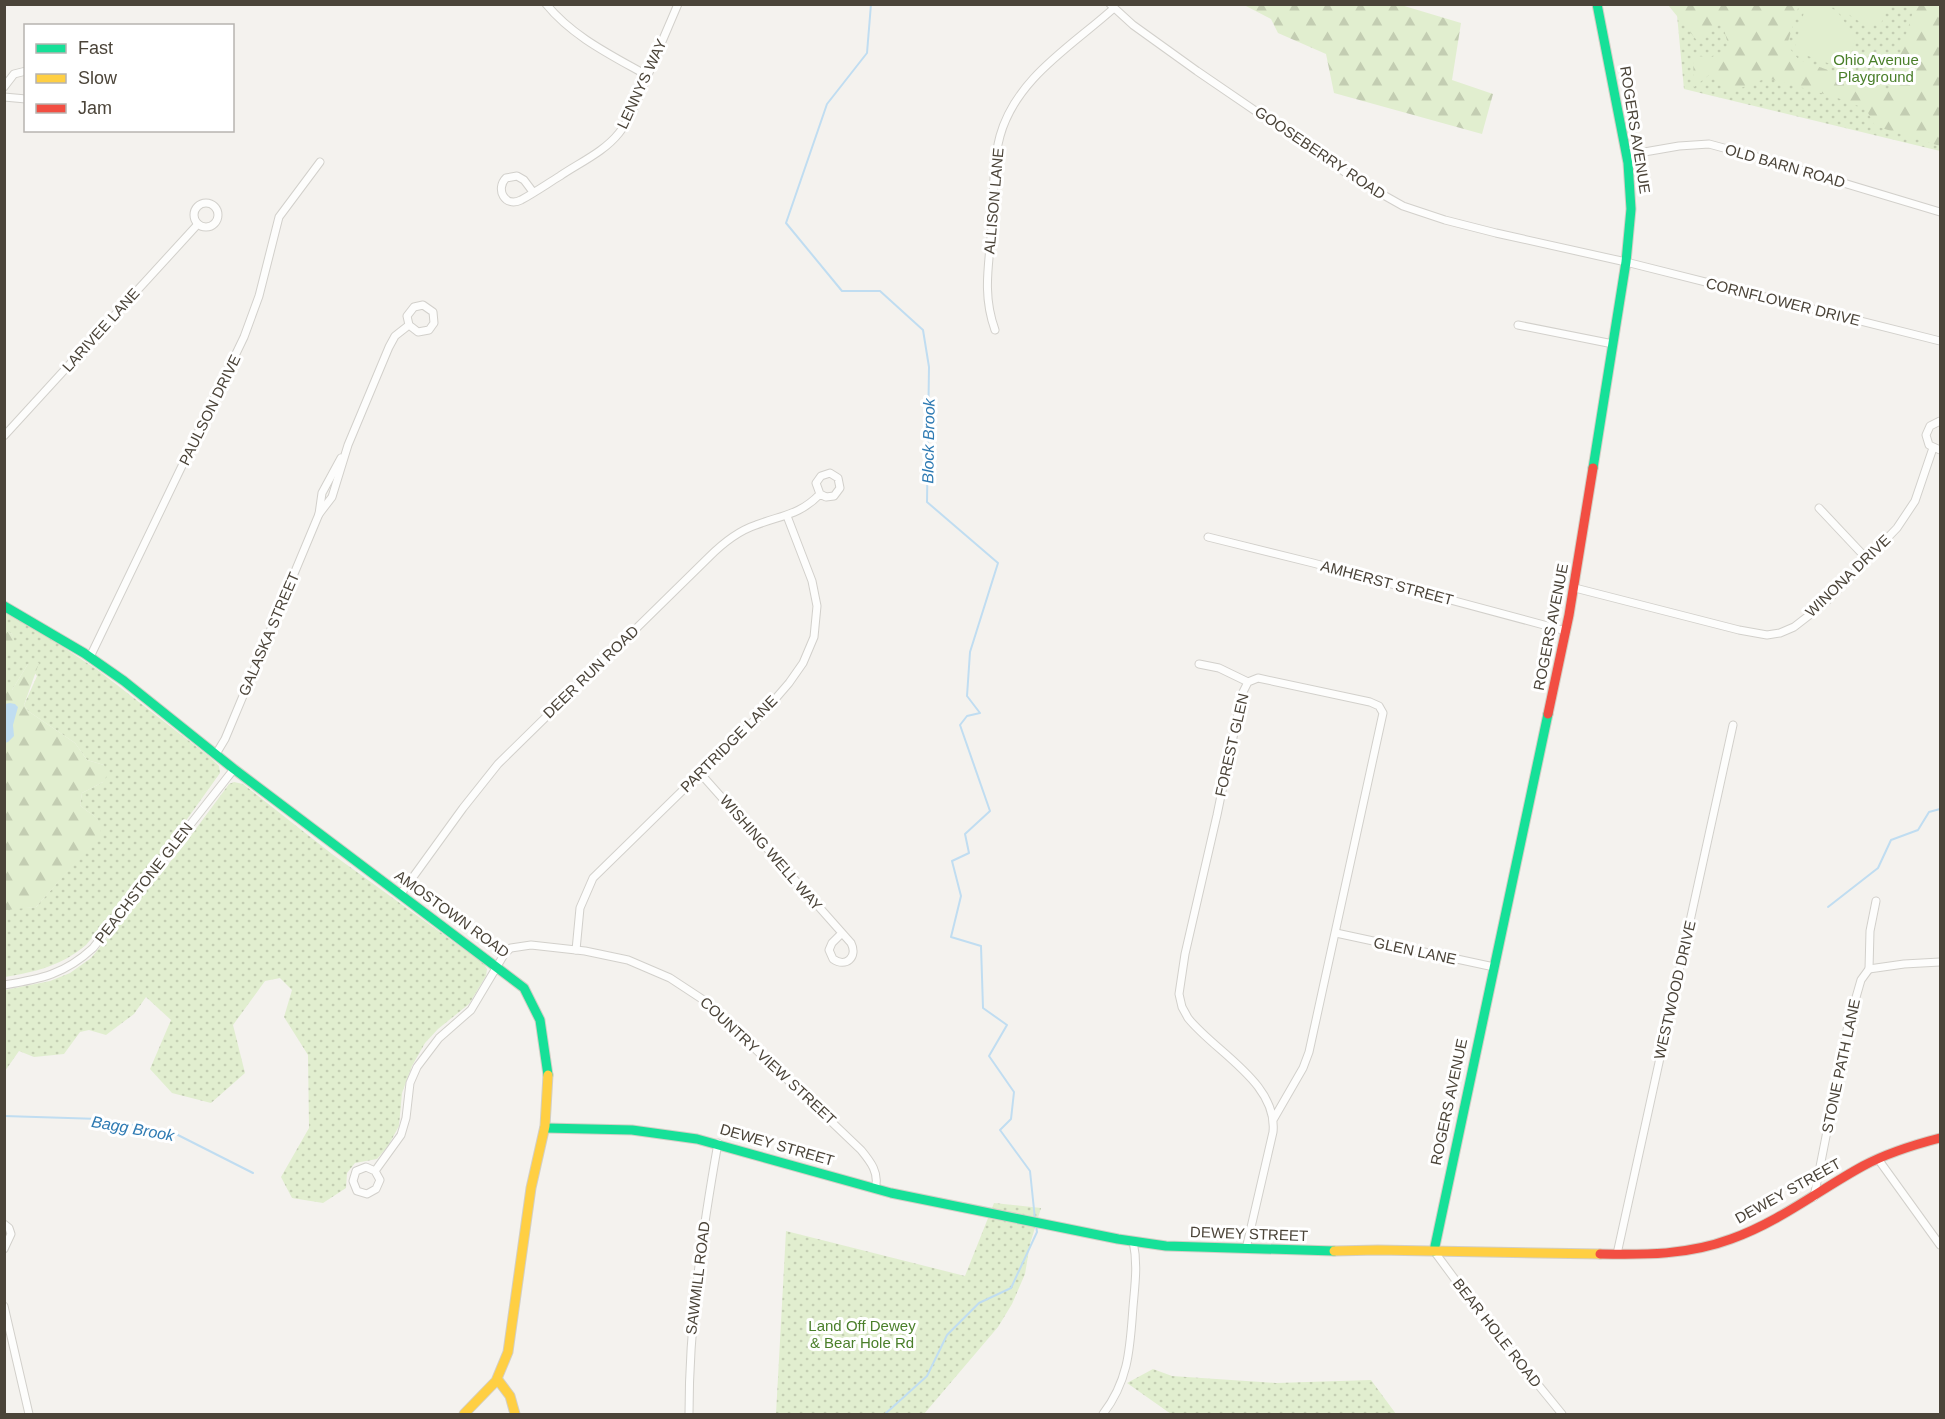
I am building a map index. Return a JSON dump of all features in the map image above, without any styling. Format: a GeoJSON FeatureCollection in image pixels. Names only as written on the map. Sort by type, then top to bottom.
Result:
{"type":"FeatureCollection","features":[{"type":"Feature","properties":{"kind":"main road","name":"ROGERS AVENUE"},"geometry":{"type":"LineString","coordinates":[[1434,1251],[1575,588],[1626,262],[1631,209],[1627,155],[1598,4]]}},
{"type":"Feature","properties":{"kind":"main road","name":"AMOSTOWN ROAD"},"geometry":{"type":"LineString","coordinates":[[4,606],[90,657],[400,896],[524,988],[540,1020],[549,1080],[545,1128],[531,1188],[511,1338],[504,1368],[498,1380]]}},
{"type":"Feature","properties":{"kind":"main road","name":"DEWEY STREET"},"geometry":{"type":"LineString","coordinates":[[545,1128],[592,1127],[638,1130],[718,1143],[875,1189],[1133,1241],[1166,1246],[1317,1252],[1667,1254],[1722,1243],[1758,1228],[1878,1159],[1911,1146],[1941,1138]]}},
{"type":"Feature","properties":{"kind":"main road"},"geometry":{"type":"LineString","coordinates":[[465,1414],[498,1380],[510,1396],[515,1414]]}},
{"type":"Feature","properties":{"kind":"street"},"geometry":{"type":"LineString","coordinates":[[546,4],[571,30],[648,76]]}},
{"type":"Feature","properties":{"kind":"street","name":"LENNYS WAY"},"geometry":{"type":"LineString","coordinates":[[533,192],[524,180],[517,176],[506,178],[501,187],[504,198],[511,202],[519,201],[533,192],[615,139],[626,123],[648,76],[678,4]]}},
{"type":"Feature","properties":{"kind":"street","name":"GOOSEBERRY ROAD"},"geometry":{"type":"LineString","coordinates":[[1112,6],[1190,66],[1355,178],[1394,201],[1451,222],[1626,262]]}},
{"type":"Feature","properties":{"kind":"street","name":"ALLISON LANE"},"geometry":{"type":"LineString","coordinates":[[995,330],[989,314],[987,271],[996,160],[1003,127],[1013,107],[1038,72],[1112,6]]}},
{"type":"Feature","properties":{"kind":"street"},"geometry":{"type":"LineString","coordinates":[[4,87],[14,74],[24,72]]}},
{"type":"Feature","properties":{"kind":"street"},"geometry":{"type":"LineString","coordinates":[[4,97],[24,99]]}},
{"type":"Feature","properties":{"kind":"street","name":"OLD BARN ROAD"},"geometry":{"type":"LineString","coordinates":[[1627,155],[1679,146],[1709,144],[1941,212]]}},
{"type":"Feature","properties":{"kind":"street","name":"PAULSON DRIVE"},"geometry":{"type":"LineString","coordinates":[[90,657],[241,344],[261,289],[279,217],[320,162]]}},
{"type":"Feature","properties":{"kind":"street","name":"LARIVEE LANE"},"geometry":{"type":"LineString","coordinates":[[4,436],[198,224]]}},
{"type":"Feature","properties":{"kind":"street","name":"CORNFLOWER DRIVE"},"geometry":{"type":"LineString","coordinates":[[1626,262],[1941,341]]}},
{"type":"Feature","properties":{"kind":"street","name":"GALASKA STREET"},"geometry":{"type":"LineString","coordinates":[[423,305],[433,312],[434,323],[429,330],[418,332],[409,325],[407,316],[414,307],[423,305]]}},
{"type":"Feature","properties":{"kind":"street","name":"GALASKA STREET"},"geometry":{"type":"LineString","coordinates":[[216,754],[225,739],[319,514],[322,493],[348,445],[392,341],[409,325]]}},
{"type":"Feature","properties":{"kind":"street"},"geometry":{"type":"LineString","coordinates":[[1518,325],[1613,344]]}},
{"type":"Feature","properties":{"kind":"street","name":"WINONA DRIVE"},"geometry":{"type":"LineString","coordinates":[[1575,588],[1738,630],[1774,634],[1791,628],[1825,603],[1896,528],[1910,510],[1937,449],[1927,440],[1927,430],[1934,422],[1941,421]]}},
{"type":"Feature","properties":{"kind":"street","name":"GALASKA STREET"},"geometry":{"type":"LineString","coordinates":[[319,514],[332,497],[348,445]]}},
{"type":"Feature","properties":{"kind":"street","name":"DEER RUN ROAD"},"geometry":{"type":"LineString","coordinates":[[400,896],[490,773],[718,548],[747,529],[787,516],[807,506],[820,494]]}},
{"type":"Feature","properties":{"kind":"street"},"geometry":{"type":"LineString","coordinates":[[1819,508],[1867,559]]}},
{"type":"Feature","properties":{"kind":"street","name":"PARTRIDGE LANE"},"geometry":{"type":"LineString","coordinates":[[576,950],[580,908],[593,878],[782,692],[811,646],[817,616],[815,595],[787,516]]}},
{"type":"Feature","properties":{"kind":"street","name":"AMHERST STREET"},"geometry":{"type":"LineString","coordinates":[[1208,537],[1313,563],[1566,632]]}},
{"type":"Feature","properties":{"kind":"street"},"geometry":{"type":"LineString","coordinates":[[1198,664],[1219,668],[1248,682]]}},
{"type":"Feature","properties":{"kind":"street","name":"FOREST GLEN"},"geometry":{"type":"LineString","coordinates":[[1245,1249],[1273,1132],[1271,1109],[1257,1086],[1195,1027],[1182,1007],[1179,994],[1185,954],[1242,694],[1248,682],[1258,678],[1370,702],[1378,705],[1382,710],[1381,726],[1309,1052],[1303,1068],[1273,1120]]}},
{"type":"Feature","properties":{"kind":"street","name":"WESTWOOD DRIVE"},"geometry":{"type":"LineString","coordinates":[[1617,1254],[1733,725]]}},
{"type":"Feature","properties":{"kind":"street","name":"PEACHSTONE GLEN"},"geometry":{"type":"LineString","coordinates":[[4,985],[55,974],[75,963],[93,948],[234,769]]}},
{"type":"Feature","properties":{"kind":"street","name":"WISHING WELL WAY"},"geometry":{"type":"LineString","coordinates":[[700,773],[842,933]]}},
{"type":"Feature","properties":{"kind":"street","name":"STONE PATH LANE"},"geometry":{"type":"LineString","coordinates":[[1814,1197],[1848,1024],[1861,980],[1869,969],[1870,931],[1876,901]]}},
{"type":"Feature","properties":{"kind":"street","name":"GLEN LANE"},"geometry":{"type":"LineString","coordinates":[[1336,933],[1494,968]]}},
{"type":"Feature","properties":{"kind":"street","name":"COUNTRY VIEW STREET"},"geometry":{"type":"LineString","coordinates":[[375,1171],[401,1135],[406,1119],[409,1089],[417,1067],[442,1034],[471,1010],[505,953],[518,946],[531,945],[611,956],[644,966],[698,995],[861,1150],[874,1169],[875,1189]]}},
{"type":"Feature","properties":{"kind":"street"},"geometry":{"type":"LineString","coordinates":[[1869,969],[1941,962]]}},
{"type":"Feature","properties":{"kind":"street","name":"SAWMILL ROAD"},"geometry":{"type":"LineString","coordinates":[[689,1414],[693,1317],[706,1213],[718,1143]]}},
{"type":"Feature","properties":{"kind":"street"},"geometry":{"type":"LineString","coordinates":[[1878,1159],[1941,1245]]}},
{"type":"Feature","properties":{"kind":"street"},"geometry":{"type":"LineString","coordinates":[[4,1224],[9,1228],[11,1234],[4,1249]]}},
{"type":"Feature","properties":{"kind":"street"},"geometry":{"type":"LineString","coordinates":[[1104,1414],[1120,1385],[1131,1348],[1137,1262],[1133,1241]]}},
{"type":"Feature","properties":{"kind":"street","name":"BEAR HOLE ROAD"},"geometry":{"type":"LineString","coordinates":[[1434,1251],[1476,1308],[1562,1414]]}},
{"type":"Feature","properties":{"kind":"street"},"geometry":{"type":"LineString","coordinates":[[4,1306],[29,1414]]}},
{"type":"Feature","properties":{"kind":"green space","name":"Ohio Avenue Playground"},"geometry":{"type":"Polygon","coordinates":[[[1706,4],[1940,5],[1940,151],[1684,89],[1677,15],[1706,4]]]}},
{"type":"Feature","properties":{"kind":"green space"},"geometry":{"type":"Polygon","coordinates":[[[1806,4],[1832,8],[1845,22],[1855,39],[1847,70],[1794,51],[1806,4]]]}},
{"type":"Feature","properties":{"kind":"green space"},"geometry":{"type":"Polygon","coordinates":[[[1244,5],[1401,5],[1461,23],[1452,80],[1493,94],[1482,134],[1334,93],[1326,54],[1278,33],[1271,19],[1244,5]]]}},
{"type":"Feature","properties":{"kind":"green space"},"geometry":{"type":"Polygon","coordinates":[[[1668,5],[1799,5],[1787,45],[1799,60],[1889,91],[1915,5],[1940,5],[1940,146],[1875,126],[1866,109],[1835,97],[1767,78],[1728,93],[1714,71],[1694,87],[1693,56],[1712,57],[1729,48],[1722,22],[1699,43],[1668,5]]]}},
{"type":"Feature","properties":{"kind":"green space"},"geometry":{"type":"Polygon","coordinates":[[[1837,5],[1886,5],[1881,25],[1860,22],[1837,5]]]}},
{"type":"Feature","properties":{"kind":"green space"},"geometry":{"type":"Polygon","coordinates":[[[5,612],[99,671],[211,758],[219,766],[220,773],[165,850],[86,945],[67,958],[47,967],[5,977],[4,909],[36,907],[100,834],[97,819],[80,805],[82,793],[103,782],[104,765],[87,760],[75,743],[28,711],[24,705],[37,676],[28,664],[12,690],[5,690],[5,659],[14,642],[12,634],[5,630],[5,612]]]}},
{"type":"Feature","properties":{"kind":"green space"},"geometry":{"type":"Polygon","coordinates":[[[5,630],[12,634],[15,643],[5,659],[5,630]]]}},
{"type":"Feature","properties":{"kind":"green space"},"geometry":{"type":"Polygon","coordinates":[[[35,661],[39,663],[24,705],[28,711],[75,743],[87,760],[104,765],[108,774],[103,782],[82,793],[80,805],[95,816],[99,822],[101,834],[36,907],[6,910],[4,690],[12,690],[28,664],[35,661]]]}},
{"type":"Feature","properties":{"kind":"green space"},"geometry":{"type":"Polygon","coordinates":[[[234,782],[243,784],[332,854],[484,964],[487,969],[486,976],[469,1004],[438,1029],[425,1043],[412,1066],[402,1093],[399,1126],[388,1146],[377,1159],[355,1163],[347,1173],[346,1188],[323,1203],[292,1198],[281,1177],[309,1128],[308,1055],[284,1017],[292,990],[280,978],[265,981],[233,1025],[245,1073],[211,1103],[172,1093],[150,1069],[171,1020],[146,997],[134,1014],[106,1035],[89,1030],[80,1032],[64,1054],[34,1057],[19,1051],[5,1071],[5,990],[50,981],[70,973],[91,958],[184,845],[229,784],[234,782]]]}},
{"type":"Feature","properties":{"kind":"green space","name":"Land Off Dewey & Bear Hole Rd"},"geometry":{"type":"Polygon","coordinates":[[[994,1203],[1041,1208],[1030,1244],[1025,1274],[1012,1304],[998,1327],[924,1414],[776,1414],[786,1231],[965,1276],[994,1203]]]}},
{"type":"Feature","properties":{"kind":"green space"},"geometry":{"type":"Polygon","coordinates":[[[1153,1369],[1172,1376],[1276,1383],[1371,1380],[1396,1414],[1171,1414],[1127,1383],[1153,1369]]]}},
{"type":"Feature","properties":{"kind":"water"},"geometry":{"type":"Polygon","coordinates":[[[10,703],[18,707],[13,725],[14,736],[5,743],[5,704],[10,703]]]}},
{"type":"Feature","properties":{"kind":"waterway","name":"Block Brook"},"geometry":{"type":"LineString","coordinates":[[871,4],[867,53],[827,104],[786,223],[842,291],[880,291],[923,330],[929,367],[927,502],[998,563],[970,652],[967,696],[980,713],[967,716],[960,725],[990,811],[965,834],[969,853],[952,861],[961,896],[951,937],[981,946],[983,1008],[1007,1025],[989,1056],[1014,1092],[1011,1119],[1000,1130],[1030,1171],[1035,1219]]}},
{"type":"Feature","properties":{"kind":"waterway"},"geometry":{"type":"LineString","coordinates":[[1828,907],[1878,868],[1891,840],[1918,830],[1929,812],[1940,809]]}},
{"type":"Feature","properties":{"kind":"waterway","name":"Bagg Brook"},"geometry":{"type":"LineString","coordinates":[[4,1116],[100,1119],[172,1132],[253,1173]]}},
{"type":"Feature","properties":{"kind":"waterway","name":"Block Brook"},"geometry":{"type":"LineString","coordinates":[[885,1414],[927,1376],[947,1335],[979,1303],[1011,1288],[1037,1232],[1036,1225]]}},
{"type":"Feature","properties":{"kind":"traffic: fast"},"geometry":{"type":"LineString","coordinates":[[1593,468],[1626,262],[1631,209],[1628,163],[1597,4]]}},
{"type":"Feature","properties":{"kind":"traffic: fast"},"geometry":{"type":"LineString","coordinates":[[4,606],[84,653],[124,681],[234,769],[524,988],[540,1020],[548,1075]]}},
{"type":"Feature","properties":{"kind":"traffic: fast"},"geometry":{"type":"LineString","coordinates":[[1434,1251],[1548,714]]}},
{"type":"Feature","properties":{"kind":"traffic: fast"},"geometry":{"type":"LineString","coordinates":[[545,1128],[632,1130],[697,1139],[891,1193],[1118,1239],[1166,1246],[1334,1251]]}},
{"type":"Feature","properties":{"kind":"traffic: slow"},"geometry":{"type":"LineString","coordinates":[[464,1414],[496,1381],[508,1352],[531,1188],[545,1126],[548,1075]]}},
{"type":"Feature","properties":{"kind":"traffic: slow"},"geometry":{"type":"LineString","coordinates":[[1334,1251],[1600,1254]]}},
{"type":"Feature","properties":{"kind":"traffic: slow"},"geometry":{"type":"LineString","coordinates":[[498,1380],[510,1396],[515,1414]]}},
{"type":"Feature","properties":{"kind":"traffic: jam"},"geometry":{"type":"LineString","coordinates":[[1548,714],[1569,615],[1593,468]]}},
{"type":"Feature","properties":{"kind":"traffic: jam"},"geometry":{"type":"LineString","coordinates":[[1600,1254],[1650,1254],[1683,1251],[1731,1239],[1766,1224],[1872,1161],[1940,1138]]}}]}
